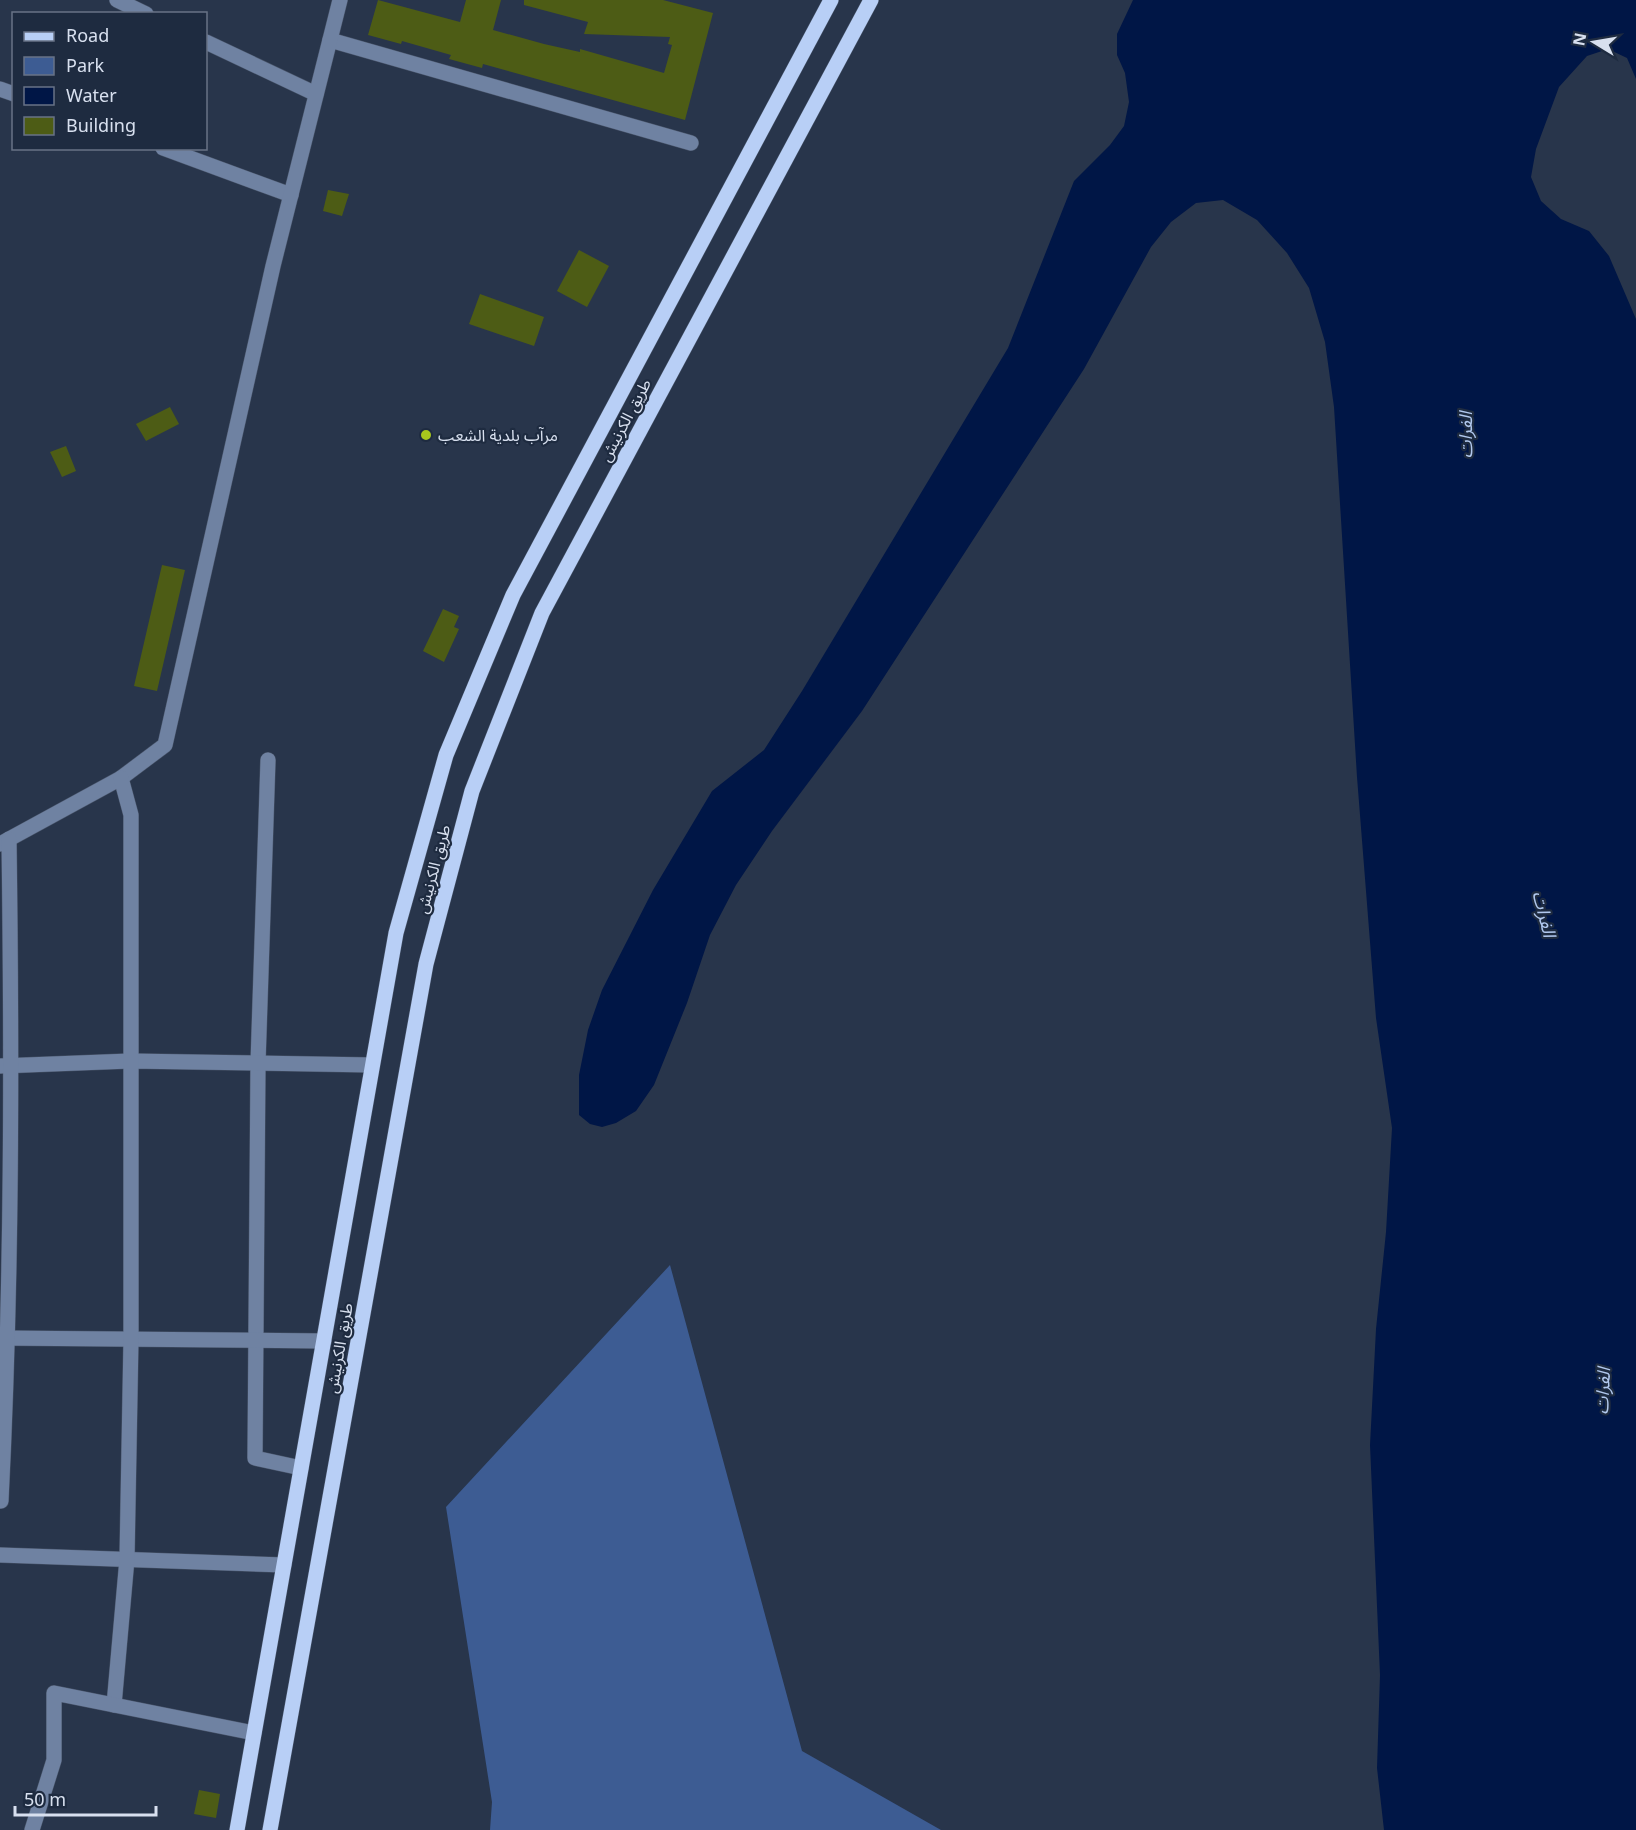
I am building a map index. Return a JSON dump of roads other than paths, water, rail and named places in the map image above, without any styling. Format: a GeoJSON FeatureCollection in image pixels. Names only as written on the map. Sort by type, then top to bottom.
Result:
{"type":"FeatureCollection","features":[{"type":"Feature","properties":{"kind":"main road","name":"طريق الكرنيش"},"geometry":{"type":"LineString","coordinates":[[237,1830],[396,933],[446,755],[513,595],[831,0]]}},
{"type":"Feature","properties":{"kind":"main road","name":"طريق الكرنيش"},"geometry":{"type":"LineString","coordinates":[[270,1830],[426,964],[472,791],[542,613],[871,0]]}},
{"type":"Feature","properties":{"kind":"street"},"geometry":{"type":"LineString","coordinates":[[117,0],[142,12]]}},
{"type":"Feature","properties":{"kind":"street"},"geometry":{"type":"LineString","coordinates":[[1,1501],[5,1338],[5,842],[121,778],[165,745],[291,195],[340,0]]}},
{"type":"Feature","properties":{"kind":"street"},"geometry":{"type":"LineString","coordinates":[[330,40],[691,143]]}},
{"type":"Feature","properties":{"kind":"street"},"geometry":{"type":"LineString","coordinates":[[207,42],[316,94]]}},
{"type":"Feature","properties":{"kind":"street"},"geometry":{"type":"LineString","coordinates":[[168,150],[291,195]]}},
{"type":"Feature","properties":{"kind":"street"},"geometry":{"type":"LineString","coordinates":[[268,760],[258,1063],[255,1458],[301,1468]]}},
{"type":"Feature","properties":{"kind":"street"},"geometry":{"type":"LineString","coordinates":[[114,1705],[127,1559],[131,1339],[130,814],[121,778]]}},
{"type":"Feature","properties":{"kind":"street"},"geometry":{"type":"LineString","coordinates":[[6,1065],[130,1061],[372,1065]]}},
{"type":"Feature","properties":{"kind":"street"},"geometry":{"type":"LineString","coordinates":[[5,1338],[324,1341]]}},
{"type":"Feature","properties":{"kind":"street"},"geometry":{"type":"LineString","coordinates":[[0,1555],[284,1565]]}},
{"type":"Feature","properties":{"kind":"street"},"geometry":{"type":"LineString","coordinates":[[32,1830],[54,1760],[54,1693],[254,1733]]}},
{"type":"Feature","properties":{"kind":"water","name":"الفرات"},"geometry":{"type":"Polygon","coordinates":[[[1133,0],[1636,0],[1636,79],[1627,58],[1608,49],[1587,56],[1559,87],[1536,149],[1531,177],[1541,201],[1561,219],[1589,231],[1609,256],[1636,319],[1636,1830],[1384,1830],[1377,1768],[1380,1675],[1370,1445],[1376,1329],[1386,1232],[1392,1128],[1376,1018],[1357,777],[1334,407],[1325,342],[1309,288],[1287,253],[1257,220],[1223,200],[1196,203],[1171,222],[1151,247],[1084,369],[862,711],[772,831],[736,885],[710,935],[687,1003],[654,1085],[636,1111],[616,1123],[602,1127],[590,1124],[579,1115],[579,1075],[588,1030],[602,990],[653,890],[712,791],[764,750],[802,691],[1008,348],[1074,181],[1110,145],[1124,126],[1129,102],[1125,73],[1117,55],[1117,34],[1133,0]]]}},
{"type":"Feature","properties":{"kind":"place","name":"مرآب بلدية الشعب"},"geometry":{"type":"Point","coordinates":[426,435]}}]}
